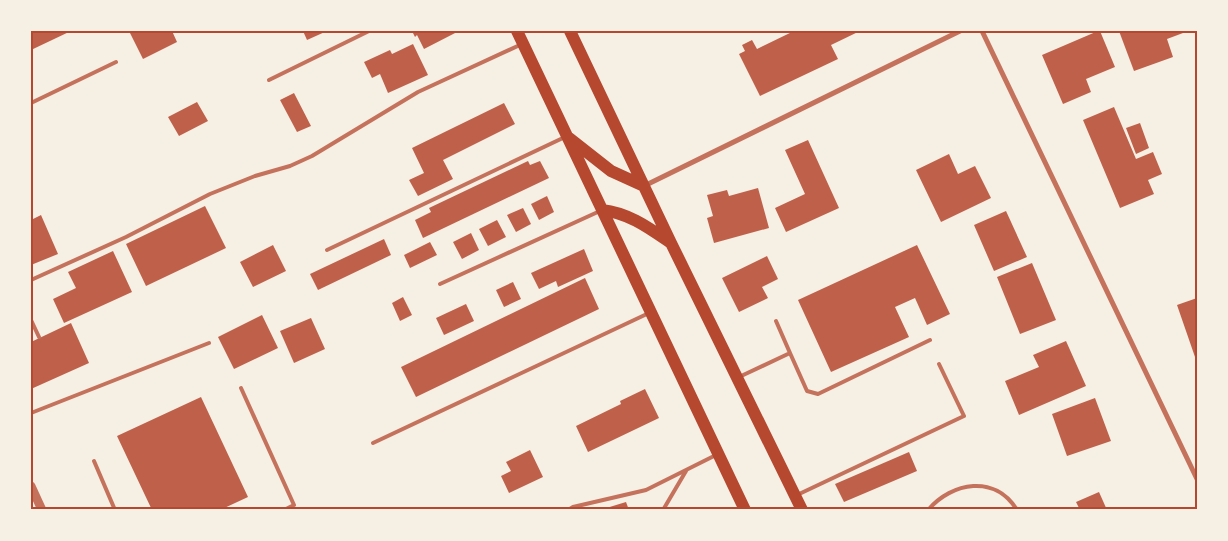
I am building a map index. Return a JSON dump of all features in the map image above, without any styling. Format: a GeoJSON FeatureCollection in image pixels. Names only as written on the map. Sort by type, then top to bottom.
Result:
{"type":"FeatureCollection","features":[{"type":"Feature","properties":{"kind":"main road"},"geometry":{"type":"LineString","coordinates":[[517,31],[745,510]]}},
{"type":"Feature","properties":{"kind":"main road"},"geometry":{"type":"LineString","coordinates":[[570,31],[671,243],[802,510]]}},
{"type":"Feature","properties":{"kind":"main road"},"geometry":{"type":"LineString","coordinates":[[567,136],[611,171],[644,186]]}},
{"type":"Feature","properties":{"kind":"main road"},"geometry":{"type":"LineString","coordinates":[[602,210],[616,212],[638,220],[671,243]]}},
{"type":"Feature","properties":{"kind":"street"},"geometry":{"type":"LineString","coordinates":[[644,186],[960,31]]}},
{"type":"Feature","properties":{"kind":"street"},"geometry":{"type":"LineString","coordinates":[[982,31],[1197,479]]}},
{"type":"Feature","properties":{"kind":"street"},"geometry":{"type":"LineString","coordinates":[[31,486],[42,510]]}},
{"type":"Feature","properties":{"kind":"lane"},"geometry":{"type":"LineString","coordinates":[[269,80],[369,31]]}},
{"type":"Feature","properties":{"kind":"lane"},"geometry":{"type":"LineString","coordinates":[[31,280],[126,237],[210,194],[255,176],[290,166],[312,156],[418,92],[523,44]]}},
{"type":"Feature","properties":{"kind":"lane"},"geometry":{"type":"LineString","coordinates":[[31,103],[116,62]]}},
{"type":"Feature","properties":{"kind":"lane"},"geometry":{"type":"LineString","coordinates":[[327,250],[567,136]]}},
{"type":"Feature","properties":{"kind":"lane"},"geometry":{"type":"LineString","coordinates":[[440,284],[602,210]]}},
{"type":"Feature","properties":{"kind":"lane"},"geometry":{"type":"LineString","coordinates":[[373,443],[650,312]]}},
{"type":"Feature","properties":{"kind":"lane"},"geometry":{"type":"LineString","coordinates":[[31,320],[39,337]]}},
{"type":"Feature","properties":{"kind":"lane"},"geometry":{"type":"LineString","coordinates":[[776,321],[808,391],[818,394],[930,340]]}},
{"type":"Feature","properties":{"kind":"lane"},"geometry":{"type":"LineString","coordinates":[[31,413],[209,343]]}},
{"type":"Feature","properties":{"kind":"lane"},"geometry":{"type":"LineString","coordinates":[[737,378],[790,353]]}},
{"type":"Feature","properties":{"kind":"lane"},"geometry":{"type":"LineString","coordinates":[[795,496],[964,416],[939,364]]}},
{"type":"Feature","properties":{"kind":"lane"},"geometry":{"type":"LineString","coordinates":[[240,388],[294,505],[284,510]]}},
{"type":"Feature","properties":{"kind":"lane"},"geometry":{"type":"LineString","coordinates":[[568,510],[573,507],[646,490],[718,454]]}},
{"type":"Feature","properties":{"kind":"lane"},"geometry":{"type":"LineString","coordinates":[[94,461],[115,510]]}},
{"type":"Feature","properties":{"kind":"lane"},"geometry":{"type":"LineString","coordinates":[[662,510],[687,470]]}},
{"type":"Feature","properties":{"kind":"lane"},"geometry":{"type":"LineString","coordinates":[[928,510],[935,502],[950,493],[962,488],[980,486],[989,487],[1005,495],[1017,510]]}},
{"type":"Feature","properties":{"kind":"building"},"geometry":{"type":"Polygon","coordinates":[[[31,31],[71,31],[31,50],[31,31]]]}},
{"type":"Feature","properties":{"kind":"building"},"geometry":{"type":"Polygon","coordinates":[[[129,31],[172,31],[177,42],[143,59],[129,31]]]}},
{"type":"Feature","properties":{"kind":"building"},"geometry":{"type":"Polygon","coordinates":[[[303,31],[327,31],[307,40],[303,31]]]}},
{"type":"Feature","properties":{"kind":"building"},"geometry":{"type":"Polygon","coordinates":[[[412,31],[459,31],[424,49],[417,35],[415,37],[412,31]]]}},
{"type":"Feature","properties":{"kind":"building"},"geometry":{"type":"Polygon","coordinates":[[[794,31],[860,31],[831,45],[838,59],[760,96],[739,54],[745,51],[742,45],[752,40],[757,49],[794,31]]]}},
{"type":"Feature","properties":{"kind":"building"},"geometry":{"type":"Polygon","coordinates":[[[1100,31],[1115,67],[1086,79],[1091,92],[1063,104],[1042,55],[1100,31]]]}},
{"type":"Feature","properties":{"kind":"building"},"geometry":{"type":"Polygon","coordinates":[[[1119,31],[1183,31],[1183,33],[1167,39],[1173,57],[1134,71],[1119,31]]]}},
{"type":"Feature","properties":{"kind":"building"},"geometry":{"type":"Polygon","coordinates":[[[413,44],[428,75],[388,93],[380,74],[372,78],[364,62],[390,50],[392,54],[413,44]]]}},
{"type":"Feature","properties":{"kind":"building"},"geometry":{"type":"Polygon","coordinates":[[[294,93],[311,126],[297,132],[280,100],[294,93]]]}},
{"type":"Feature","properties":{"kind":"building"},"geometry":{"type":"Polygon","coordinates":[[[197,102],[208,121],[179,136],[168,117],[197,102]]]}},
{"type":"Feature","properties":{"kind":"building"},"geometry":{"type":"Polygon","coordinates":[[[504,103],[515,124],[443,160],[453,179],[418,196],[409,180],[424,173],[412,148],[504,103]]]}},
{"type":"Feature","properties":{"kind":"building"},"geometry":{"type":"Polygon","coordinates":[[[1114,107],[1136,159],[1153,152],[1162,174],[1148,180],[1154,194],[1120,208],[1083,120],[1114,107]]]}},
{"type":"Feature","properties":{"kind":"building"},"geometry":{"type":"Polygon","coordinates":[[[1140,123],[1149,148],[1136,154],[1126,128],[1140,123]]]}},
{"type":"Feature","properties":{"kind":"building"},"geometry":{"type":"Polygon","coordinates":[[[808,140],[839,208],[786,232],[775,208],[805,194],[785,150],[808,140]]]}},
{"type":"Feature","properties":{"kind":"building"},"geometry":{"type":"Polygon","coordinates":[[[949,154],[958,174],[975,166],[991,198],[941,222],[916,170],[949,154]]]}},
{"type":"Feature","properties":{"kind":"building"},"geometry":{"type":"Polygon","coordinates":[[[528,161],[530,165],[540,161],[549,178],[423,238],[415,220],[431,212],[429,208],[528,161]]]}},
{"type":"Feature","properties":{"kind":"building"},"geometry":{"type":"Polygon","coordinates":[[[758,188],[769,228],[714,243],[707,218],[713,216],[707,195],[727,190],[729,196],[758,188]]]}},
{"type":"Feature","properties":{"kind":"building"},"geometry":{"type":"Polygon","coordinates":[[[547,196],[554,212],[539,220],[531,204],[547,196]]]}},
{"type":"Feature","properties":{"kind":"building"},"geometry":{"type":"Polygon","coordinates":[[[205,206],[226,248],[146,286],[126,244],[205,206]]]}},
{"type":"Feature","properties":{"kind":"building"},"geometry":{"type":"Polygon","coordinates":[[[523,208],[531,224],[516,232],[507,215],[523,208]]]}},
{"type":"Feature","properties":{"kind":"building"},"geometry":{"type":"Polygon","coordinates":[[[1006,211],[1027,257],[994,271],[974,225],[1006,211]]]}},
{"type":"Feature","properties":{"kind":"building"},"geometry":{"type":"Polygon","coordinates":[[[41,215],[58,254],[31,265],[31,220],[41,215]]]}},
{"type":"Feature","properties":{"kind":"building"},"geometry":{"type":"Polygon","coordinates":[[[497,220],[506,237],[488,246],[479,229],[497,220]]]}},
{"type":"Feature","properties":{"kind":"building"},"geometry":{"type":"Polygon","coordinates":[[[471,233],[479,250],[462,259],[453,242],[471,233]]]}},
{"type":"Feature","properties":{"kind":"building"},"geometry":{"type":"Polygon","coordinates":[[[384,239],[391,255],[318,290],[310,274],[384,239]]]}},
{"type":"Feature","properties":{"kind":"building"},"geometry":{"type":"Polygon","coordinates":[[[430,242],[437,255],[410,268],[404,255],[430,242]]]}},
{"type":"Feature","properties":{"kind":"building"},"geometry":{"type":"Polygon","coordinates":[[[273,245],[286,271],[253,287],[240,262],[273,245]]]}},
{"type":"Feature","properties":{"kind":"building"},"geometry":{"type":"Polygon","coordinates":[[[917,245],[950,314],[927,325],[915,298],[895,307],[909,337],[831,372],[798,300],[917,245]]]}},
{"type":"Feature","properties":{"kind":"building"},"geometry":{"type":"Polygon","coordinates":[[[584,249],[593,271],[558,287],[556,281],[539,289],[531,273],[584,249]]]}},
{"type":"Feature","properties":{"kind":"building"},"geometry":{"type":"Polygon","coordinates":[[[113,251],[132,292],[64,323],[53,299],[76,288],[68,272],[113,251]]]}},
{"type":"Feature","properties":{"kind":"building"},"geometry":{"type":"Polygon","coordinates":[[[767,256],[778,279],[762,287],[768,298],[739,312],[722,278],[767,256]]]}},
{"type":"Feature","properties":{"kind":"building"},"geometry":{"type":"Polygon","coordinates":[[[1032,263],[1056,320],[1020,334],[997,277],[1032,263]]]}},
{"type":"Feature","properties":{"kind":"building"},"geometry":{"type":"Polygon","coordinates":[[[585,278],[599,309],[416,397],[401,367],[585,278]]]}},
{"type":"Feature","properties":{"kind":"building"},"geometry":{"type":"Polygon","coordinates":[[[513,282],[521,299],[504,307],[496,290],[513,282]]]}},
{"type":"Feature","properties":{"kind":"building"},"geometry":{"type":"Polygon","coordinates":[[[403,297],[412,315],[400,321],[392,303],[403,297]]]}},
{"type":"Feature","properties":{"kind":"building"},"geometry":{"type":"Polygon","coordinates":[[[1197,298],[1197,357],[1195,357],[1177,305],[1197,298]]]}},
{"type":"Feature","properties":{"kind":"building"},"geometry":{"type":"Polygon","coordinates":[[[466,304],[474,321],[444,335],[436,318],[466,304]]]}},
{"type":"Feature","properties":{"kind":"building"},"geometry":{"type":"Polygon","coordinates":[[[262,315],[278,348],[234,369],[218,337],[262,315]]]}},
{"type":"Feature","properties":{"kind":"building"},"geometry":{"type":"Polygon","coordinates":[[[311,318],[325,349],[294,363],[280,331],[311,318]]]}},
{"type":"Feature","properties":{"kind":"building"},"geometry":{"type":"Polygon","coordinates":[[[71,323],[89,363],[31,389],[31,342],[71,323]]]}},
{"type":"Feature","properties":{"kind":"building"},"geometry":{"type":"Polygon","coordinates":[[[1066,341],[1086,386],[1019,415],[1005,381],[1039,367],[1033,355],[1066,341]]]}},
{"type":"Feature","properties":{"kind":"building"},"geometry":{"type":"Polygon","coordinates":[[[645,389],[659,418],[588,452],[576,426],[621,404],[620,401],[645,389]]]}},
{"type":"Feature","properties":{"kind":"building"},"geometry":{"type":"Polygon","coordinates":[[[201,397],[248,497],[220,510],[152,510],[117,436],[201,397]]]}},
{"type":"Feature","properties":{"kind":"building"},"geometry":{"type":"Polygon","coordinates":[[[1095,398],[1111,441],[1067,456],[1052,414],[1095,398]]]}},
{"type":"Feature","properties":{"kind":"building"},"geometry":{"type":"Polygon","coordinates":[[[530,450],[543,477],[509,493],[501,476],[511,471],[506,462],[530,450]]]}},
{"type":"Feature","properties":{"kind":"building"},"geometry":{"type":"Polygon","coordinates":[[[909,452],[917,471],[844,502],[835,484],[909,452]]]}},
{"type":"Feature","properties":{"kind":"building"},"geometry":{"type":"Polygon","coordinates":[[[1099,492],[1107,510],[1080,510],[1076,502],[1099,492]]]}},
{"type":"Feature","properties":{"kind":"building"},"geometry":{"type":"Polygon","coordinates":[[[626,502],[629,510],[603,509],[626,502]]]}}]}
